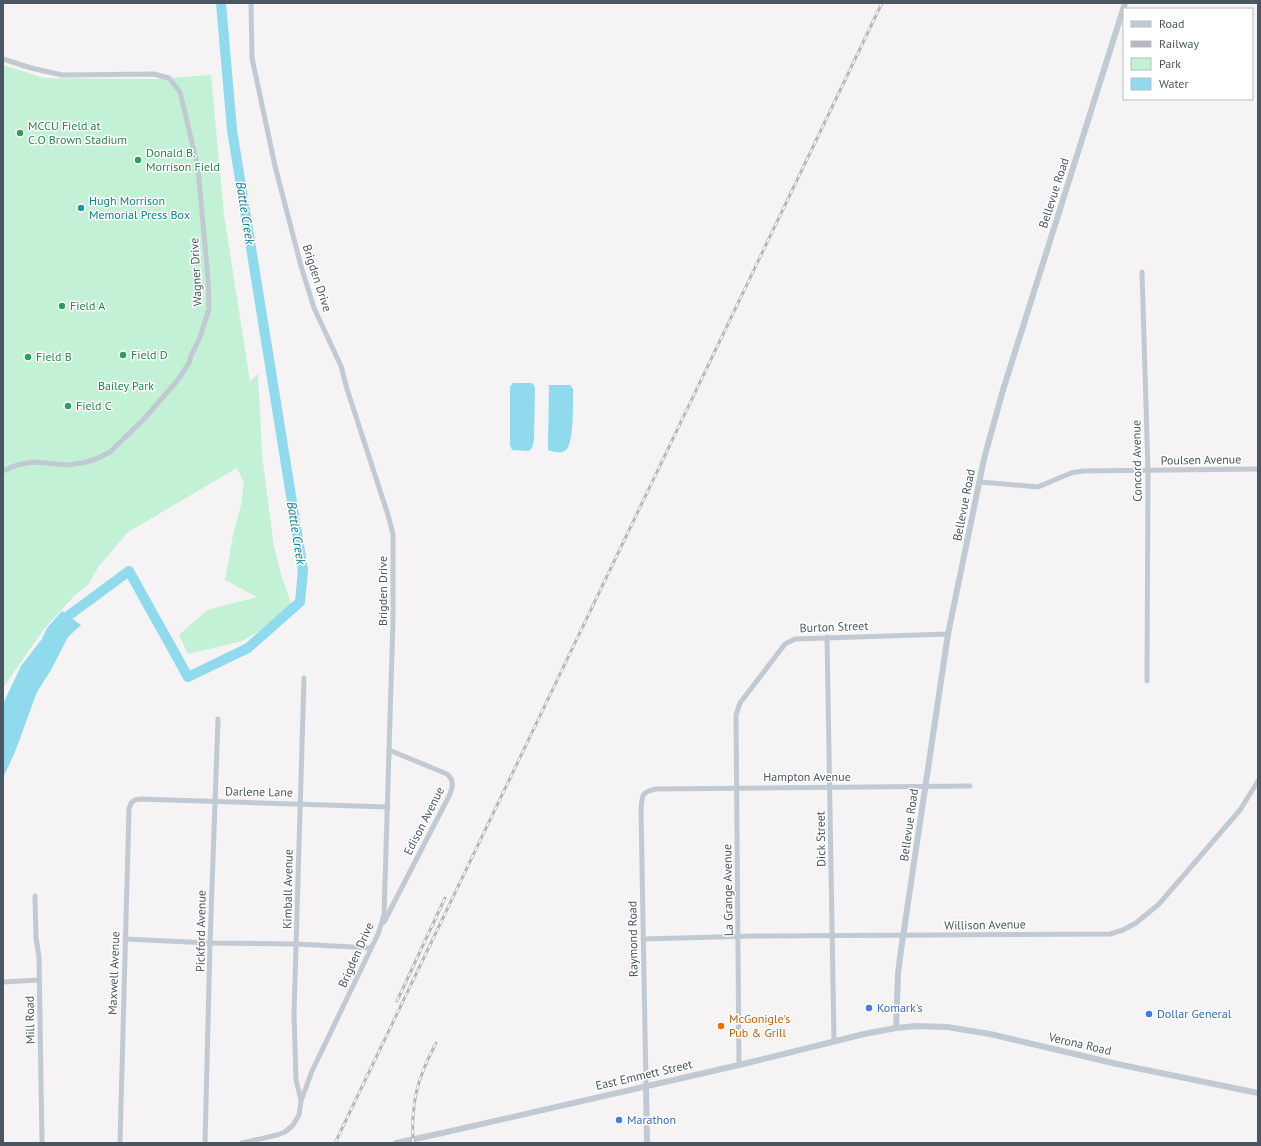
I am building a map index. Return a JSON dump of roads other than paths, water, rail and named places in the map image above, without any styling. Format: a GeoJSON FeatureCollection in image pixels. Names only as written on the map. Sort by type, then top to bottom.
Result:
{"type":"FeatureCollection","features":[{"type":"Feature","properties":{"kind":"street","name":"Brigden Drive"},"geometry":{"type":"LineString","coordinates":[[242,1143],[263,1139],[285,1132],[293,1125],[299,1115],[301,1101],[314,1066],[378,934],[384,915],[393,620],[393,534],[385,504],[347,389],[341,366],[314,308],[299,258],[275,166],[252,58],[251,3]]}},
{"type":"Feature","properties":{"kind":"street","name":"Bellevue Road"},"geometry":{"type":"LineString","coordinates":[[896,1028],[898,973],[948,634],[984,459],[1003,390],[1123,9]]}},
{"type":"Feature","properties":{"kind":"street","name":"Wagner Drive"},"geometry":{"type":"LineString","coordinates":[[3,59],[31,68],[62,75],[154,74],[169,78],[180,92],[198,168],[208,279],[209,309],[189,363],[177,381],[137,427],[110,452],[96,459],[82,463],[68,464],[33,462],[17,465],[3,471]]}},
{"type":"Feature","properties":{"kind":"street","name":"Concord Avenue"},"geometry":{"type":"LineString","coordinates":[[1142,272],[1148,471],[1147,681]]}},
{"type":"Feature","properties":{"kind":"street","name":"Poulsen Avenue"},"geometry":{"type":"LineString","coordinates":[[980,482],[1038,486],[1072,473],[1083,471],[1258,469]]}},
{"type":"Feature","properties":{"kind":"street","name":"Burton Street"},"geometry":{"type":"LineString","coordinates":[[736,715],[740,703],[785,644],[795,638],[948,634]]}},
{"type":"Feature","properties":{"kind":"street","name":"Dick Street"},"geometry":{"type":"LineString","coordinates":[[826,637],[834,1041]]}},
{"type":"Feature","properties":{"kind":"street","name":"Kimball Avenue"},"geometry":{"type":"LineString","coordinates":[[301,1101],[296,1080],[294,1014],[304,678]]}},
{"type":"Feature","properties":{"kind":"street","name":"La Grange Avenue"},"geometry":{"type":"LineString","coordinates":[[736,715],[739,1065]]}},
{"type":"Feature","properties":{"kind":"street","name":"Pickford Avenue"},"geometry":{"type":"LineString","coordinates":[[205,1143],[218,719]]}},
{"type":"Feature","properties":{"kind":"street","name":"Edison Avenue"},"geometry":{"type":"LineString","coordinates":[[378,934],[450,794],[453,785],[452,780],[447,774],[389,750]]}},
{"type":"Feature","properties":{"kind":"street","name":"Willison Avenue"},"geometry":{"type":"LineString","coordinates":[[643,939],[904,935],[1110,934],[1123,930],[1136,923],[1159,904],[1240,810],[1258,781]]}},
{"type":"Feature","properties":{"kind":"street","name":"Hampton Avenue"},"geometry":{"type":"LineString","coordinates":[[645,792],[656,789],[970,786]]}},
{"type":"Feature","properties":{"kind":"street","name":"Raymond Road"},"geometry":{"type":"LineString","coordinates":[[645,792],[642,796],[641,810],[646,1086]]}},
{"type":"Feature","properties":{"kind":"street","name":"Darlene Lane"},"geometry":{"type":"LineString","coordinates":[[131,803],[140,799],[388,807]]}},
{"type":"Feature","properties":{"kind":"street","name":"Maxwell Avenue"},"geometry":{"type":"LineString","coordinates":[[120,1143],[129,809],[131,803]]}},
{"type":"Feature","properties":{"kind":"street","name":"Mill Road"},"geometry":{"type":"LineString","coordinates":[[35,896],[36,938],[39,957],[42,1143]]}},
{"type":"Feature","properties":{"kind":"street"},"geometry":{"type":"LineString","coordinates":[[125,939],[210,943],[297,944],[371,948]]}},
{"type":"Feature","properties":{"kind":"street"},"geometry":{"type":"LineString","coordinates":[[3,982],[39,980]]}},
{"type":"Feature","properties":{"kind":"street","name":"Verona Road"},"geometry":{"type":"LineString","coordinates":[[896,1028],[917,1026],[946,1027],[990,1034],[1117,1064],[1258,1093]]}},
{"type":"Feature","properties":{"kind":"street","name":"East Emmett Street"},"geometry":{"type":"LineString","coordinates":[[396,1143],[739,1065],[834,1041],[896,1028]]}},
{"type":"Feature","properties":{"kind":"street"},"geometry":{"type":"LineString","coordinates":[[646,1086],[648,1143]]}},
{"type":"Feature","properties":{"kind":"water"},"geometry":{"type":"Polygon","coordinates":[[[513,383],[532,383],[535,388],[534,440],[532,448],[529,451],[512,450],[510,445],[510,387],[513,383]]]}},
{"type":"Feature","properties":{"kind":"water"},"geometry":{"type":"Polygon","coordinates":[[[549,385],[570,385],[573,389],[572,431],[569,446],[562,452],[548,450],[549,385]]]}},
{"type":"Feature","properties":{"kind":"water"},"geometry":{"type":"Polygon","coordinates":[[[62,611],[81,625],[68,637],[51,670],[37,692],[15,752],[3,778],[3,704],[21,666],[42,639],[47,628],[62,611]]]}},
{"type":"Feature","properties":{"kind":"waterway","name":"Battle Creek"},"geometry":{"type":"LineString","coordinates":[[61,626],[68,616],[129,571],[188,677],[248,648],[300,602],[303,570],[232,130],[221,3]]}},
{"type":"Feature","properties":{"kind":"railway"},"geometry":{"type":"LineString","coordinates":[[335,1143],[882,3]]}},
{"type":"Feature","properties":{"kind":"railway"},"geometry":{"type":"LineString","coordinates":[[397,1001],[445,898]]}},
{"type":"Feature","properties":{"kind":"railway"},"geometry":{"type":"LineString","coordinates":[[413,1143],[414,1103],[424,1068],[436,1043]]}},
{"type":"Feature","properties":{"kind":"place","name":"MCCU Field at C.O Brown Stadium"},"geometry":{"type":"Point","coordinates":[20,133]}},
{"type":"Feature","properties":{"kind":"place","name":"Donald B. Morrison Field"},"geometry":{"type":"Point","coordinates":[138,160]}},
{"type":"Feature","properties":{"kind":"place","name":"Hugh Morrison Memorial Press Box"},"geometry":{"type":"Point","coordinates":[81,208]}},
{"type":"Feature","properties":{"kind":"place","name":"Field A"},"geometry":{"type":"Point","coordinates":[62,306]}},
{"type":"Feature","properties":{"kind":"place","name":"Field D"},"geometry":{"type":"Point","coordinates":[123,355]}},
{"type":"Feature","properties":{"kind":"place","name":"Field B"},"geometry":{"type":"Point","coordinates":[28,357]}},
{"type":"Feature","properties":{"kind":"place","name":"Field C"},"geometry":{"type":"Point","coordinates":[68,406]}},
{"type":"Feature","properties":{"kind":"place","name":"Komark's"},"geometry":{"type":"Point","coordinates":[869,1008]}},
{"type":"Feature","properties":{"kind":"place","name":"Dollar General"},"geometry":{"type":"Point","coordinates":[1149,1014]}},
{"type":"Feature","properties":{"kind":"place","name":"McGonigle's Pub & Grill"},"geometry":{"type":"Point","coordinates":[721,1026]}},
{"type":"Feature","properties":{"kind":"place","name":"Marathon"},"geometry":{"type":"Point","coordinates":[619,1120]}},
{"type":"Feature","properties":{"kind":"park label","name":"Bailey Park"},"geometry":{"type":"Point","coordinates":[126,386]}}]}
